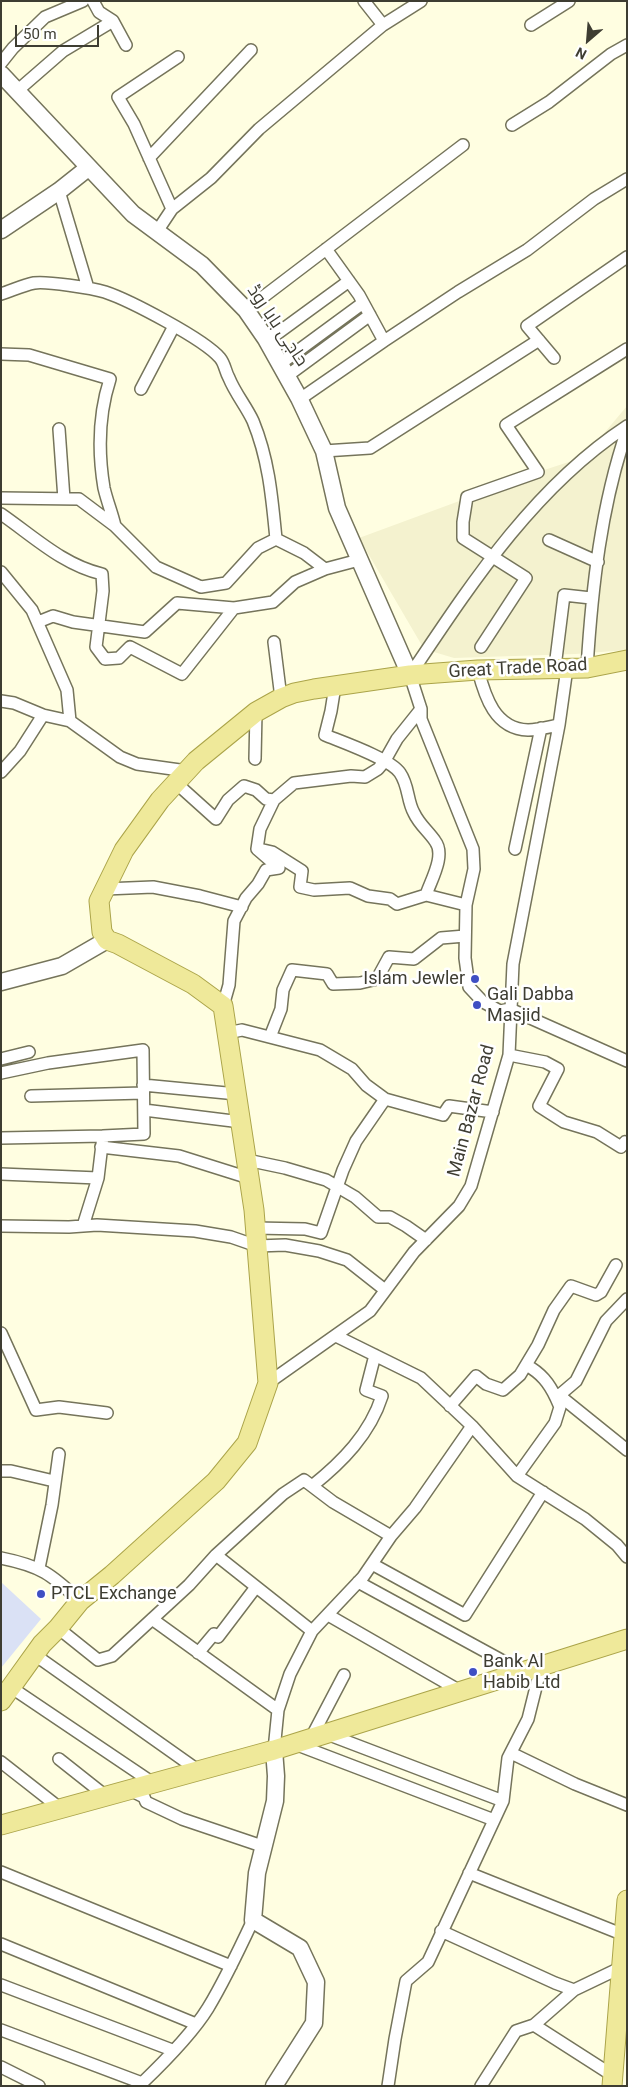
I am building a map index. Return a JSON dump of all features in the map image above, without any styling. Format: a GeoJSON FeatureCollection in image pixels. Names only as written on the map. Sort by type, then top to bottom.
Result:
{"type":"FeatureCollection","features":[{"type":"Feature","properties":{"kind":"main road","name":"حاجی بابا روڈ"},"geometry":{"type":"LineString","coordinates":[[1,74],[133,214],[156,233],[202,265],[246,310],[267,341],[300,399],[324,452],[337,508],[410,675]]}},
{"type":"Feature","properties":{"kind":"main road"},"geometry":{"type":"LineString","coordinates":[[1,230],[59,191],[88,168]]}},
{"type":"Feature","properties":{"kind":"main road","name":"Great Trade Road"},"geometry":{"type":"LineString","coordinates":[[107,940],[102,932],[100,901],[124,850],[160,800],[202,755],[256,712],[281,698],[294,693],[410,675],[478,670],[587,668],[627,660]]}},
{"type":"Feature","properties":{"kind":"main road"},"geometry":{"type":"LineString","coordinates":[[1,982],[62,966],[107,940],[193,984],[223,1006],[248,1169],[256,1237],[268,1383],[247,1442],[216,1481],[112,1575],[80,1601],[42,1644],[7,1694]]}},
{"type":"Feature","properties":{"kind":"main road"},"geometry":{"type":"LineString","coordinates":[[1,1825],[274,1750],[627,1639]]}},
{"type":"Feature","properties":{"kind":"main road"},"geometry":{"type":"LineString","coordinates":[[274,1750],[275,1800],[265,1847],[257,1873],[253,1920],[300,1948],[316,1982],[314,2023],[274,2086]]}},
{"type":"Feature","properties":{"kind":"main road"},"geometry":{"type":"LineString","coordinates":[[616,2071],[627,1900]]}},
{"type":"Feature","properties":{"kind":"street"},"geometry":{"type":"LineString","coordinates":[[1,63],[13,48],[46,17],[83,1]]}},
{"type":"Feature","properties":{"kind":"street"},"geometry":{"type":"LineString","coordinates":[[93,1],[99,12],[113,21],[126,45]]}},
{"type":"Feature","properties":{"kind":"street"},"geometry":{"type":"LineString","coordinates":[[364,1],[383,25]]}},
{"type":"Feature","properties":{"kind":"street"},"geometry":{"type":"LineString","coordinates":[[156,233],[172,209],[211,178],[259,129],[383,25],[421,1]]}},
{"type":"Feature","properties":{"kind":"street"},"geometry":{"type":"LineString","coordinates":[[531,25],[569,1]]}},
{"type":"Feature","properties":{"kind":"street"},"geometry":{"type":"LineString","coordinates":[[17,90],[63,51],[113,21]]}},
{"type":"Feature","properties":{"kind":"street"},"geometry":{"type":"LineString","coordinates":[[512,125],[549,102],[611,54],[627,45]]}},
{"type":"Feature","properties":{"kind":"street"},"geometry":{"type":"LineString","coordinates":[[149,158],[251,50]]}},
{"type":"Feature","properties":{"kind":"street"},"geometry":{"type":"LineString","coordinates":[[172,209],[134,124],[118,97],[178,56]]}},
{"type":"Feature","properties":{"kind":"street"},"geometry":{"type":"LineString","coordinates":[[246,310],[463,145]]}},
{"type":"Feature","properties":{"kind":"street"},"geometry":{"type":"LineString","coordinates":[[300,399],[458,292],[527,250],[594,199],[627,179]]}},
{"type":"Feature","properties":{"kind":"street"},"geometry":{"type":"LineString","coordinates":[[59,191],[88,288]]}},
{"type":"Feature","properties":{"kind":"street"},"geometry":{"type":"LineString","coordinates":[[326,249],[364,303],[384,341]]}},
{"type":"Feature","properties":{"kind":"street"},"geometry":{"type":"LineString","coordinates":[[554,358],[527,326],[627,257]]}},
{"type":"Feature","properties":{"kind":"street"},"geometry":{"type":"LineString","coordinates":[[267,341],[349,281]]}},
{"type":"Feature","properties":{"kind":"street"},"geometry":{"type":"LineString","coordinates":[[1,294],[34,283],[88,288],[106,292],[174,326],[219,356],[253,422],[267,463],[276,539]]}},
{"type":"Feature","properties":{"kind":"street"},"geometry":{"type":"LineString","coordinates":[[283,370],[364,303]]}},
{"type":"Feature","properties":{"kind":"street"},"geometry":{"type":"LineString","coordinates":[[283,370],[370,315]]}},
{"type":"Feature","properties":{"kind":"street"},"geometry":{"type":"LineString","coordinates":[[142,389],[174,326]]}},
{"type":"Feature","properties":{"kind":"street"},"geometry":{"type":"LineString","coordinates":[[324,452],[370,448],[539,340]]}},
{"type":"Feature","properties":{"kind":"street"},"geometry":{"type":"LineString","coordinates":[[481,647],[526,578],[463,538],[463,522],[467,497],[538,472],[506,424],[627,349]]}},
{"type":"Feature","properties":{"kind":"street"},"geometry":{"type":"LineString","coordinates":[[1,354],[29,355],[110,379],[105,393],[100,426],[104,488],[115,526]]}},
{"type":"Feature","properties":{"kind":"street"},"geometry":{"type":"LineString","coordinates":[[627,426],[600,444],[559,479],[492,558],[456,605],[410,675],[421,709],[421,719],[473,849],[474,869],[466,905],[465,936],[465,958],[470,987],[483,1002],[500,1012],[510,1009],[627,1061]]}},
{"type":"Feature","properties":{"kind":"street"},"geometry":{"type":"LineString","coordinates":[[59,428],[64,499]]}},
{"type":"Feature","properties":{"kind":"street"},"geometry":{"type":"LineString","coordinates":[[587,668],[591,598],[614,468],[627,430]]}},
{"type":"Feature","properties":{"kind":"street"},"geometry":{"type":"LineString","coordinates":[[1,498],[79,499],[115,526],[156,567],[201,588],[226,584],[258,548],[276,539]]}},
{"type":"Feature","properties":{"kind":"street"},"geometry":{"type":"LineString","coordinates":[[1,514],[29,536],[60,556],[84,570],[102,574],[100,626],[96,647],[105,659],[119,658],[130,647],[182,674],[234,608]]}},
{"type":"Feature","properties":{"kind":"street"},"geometry":{"type":"LineString","coordinates":[[276,539],[304,553],[324,569]]}},
{"type":"Feature","properties":{"kind":"street"},"geometry":{"type":"LineString","coordinates":[[549,540],[598,562]]}},
{"type":"Feature","properties":{"kind":"street"},"geometry":{"type":"LineString","coordinates":[[38,622],[53,616],[74,622],[145,632],[177,603],[234,608],[273,602],[295,582],[324,569],[360,560]]}},
{"type":"Feature","properties":{"kind":"street"},"geometry":{"type":"LineString","coordinates":[[1,572],[32,610],[38,622],[67,690],[70,721]]}},
{"type":"Feature","properties":{"kind":"street","name":"Main Bazar Road"},"geometry":{"type":"LineString","coordinates":[[268,1383],[370,1311],[414,1252],[459,1206],[472,1186],[509,1055],[512,964],[559,725],[564,594],[591,598]]}},
{"type":"Feature","properties":{"kind":"street"},"geometry":{"type":"LineString","coordinates":[[274,642],[281,698]]}},
{"type":"Feature","properties":{"kind":"street"},"geometry":{"type":"LineString","coordinates":[[478,670],[484,693],[496,716],[512,727],[529,730],[559,725]]}},
{"type":"Feature","properties":{"kind":"street"},"geometry":{"type":"LineString","coordinates":[[335,686],[325,735],[384,762],[399,772],[406,786],[413,812],[437,842],[440,856],[426,895]]}},
{"type":"Feature","properties":{"kind":"street"},"geometry":{"type":"LineString","coordinates":[[1,701],[14,703],[43,715],[70,721],[120,757],[182,777],[216,819],[228,800],[244,786],[256,790],[266,799],[274,800]]}},
{"type":"Feature","properties":{"kind":"street"},"geometry":{"type":"LineString","coordinates":[[257,849],[260,829],[274,800],[294,783],[351,776],[365,777],[378,769],[397,739],[421,709]]}},
{"type":"Feature","properties":{"kind":"street"},"geometry":{"type":"LineString","coordinates":[[255,759],[256,712]]}},
{"type":"Feature","properties":{"kind":"street"},"geometry":{"type":"LineString","coordinates":[[1,772],[20,751],[43,715]]}},
{"type":"Feature","properties":{"kind":"street"},"geometry":{"type":"LineString","coordinates":[[515,849],[540,728]]}},
{"type":"Feature","properties":{"kind":"street"},"geometry":{"type":"LineString","coordinates":[[257,849],[272,852],[302,871],[300,887],[314,890],[350,888],[368,896],[390,899],[397,904],[426,895],[466,905]]}},
{"type":"Feature","properties":{"kind":"street"},"geometry":{"type":"LineString","coordinates":[[223,1006],[229,985],[234,921],[266,870],[279,868],[257,849]]}},
{"type":"Feature","properties":{"kind":"street"},"geometry":{"type":"LineString","coordinates":[[105,889],[153,888],[200,896],[242,907]]}},
{"type":"Feature","properties":{"kind":"street"},"geometry":{"type":"LineString","coordinates":[[270,1037],[281,1009],[284,990],[292,970],[327,974],[333,984],[360,983],[377,979],[390,958],[414,959],[441,938],[465,936]]}},
{"type":"Feature","properties":{"kind":"street"},"geometry":{"type":"LineString","coordinates":[[227,1033],[242,1030],[320,1050],[339,1060],[366,1085],[385,1099],[443,1115],[449,1106],[493,1112]]}},
{"type":"Feature","properties":{"kind":"street"},"geometry":{"type":"LineString","coordinates":[[1,1073],[48,1063],[143,1050],[144,1134],[102,1142]]}},
{"type":"Feature","properties":{"kind":"street"},"geometry":{"type":"LineString","coordinates":[[1,1059],[29,1052]]}},
{"type":"Feature","properties":{"kind":"street"},"geometry":{"type":"LineString","coordinates":[[509,1055],[544,1062],[558,1069],[539,1106],[564,1122],[597,1132],[621,1147],[625,1142],[627,1143]]}},
{"type":"Feature","properties":{"kind":"street"},"geometry":{"type":"LineString","coordinates":[[31,1096],[143,1089],[237,1094]]}},
{"type":"Feature","properties":{"kind":"street"},"geometry":{"type":"LineString","coordinates":[[1,1226],[97,1225],[195,1231],[231,1237],[256,1237],[305,1229],[321,1233],[343,1170],[356,1141],[385,1099]]}},
{"type":"Feature","properties":{"kind":"street"},"geometry":{"type":"LineString","coordinates":[[144,1110],[241,1122]]}},
{"type":"Feature","properties":{"kind":"street"},"geometry":{"type":"LineString","coordinates":[[1,1138],[102,1142],[248,1169],[293,1171],[326,1180],[355,1197],[378,1217],[390,1217],[426,1240]]}},
{"type":"Feature","properties":{"kind":"street"},"geometry":{"type":"LineString","coordinates":[[83,1226],[98,1178],[102,1142]]}},
{"type":"Feature","properties":{"kind":"street"},"geometry":{"type":"LineString","coordinates":[[1,1174],[98,1178]]}},
{"type":"Feature","properties":{"kind":"street"},"geometry":{"type":"LineString","coordinates":[[256,1237],[319,1251],[347,1260],[386,1290]]}},
{"type":"Feature","properties":{"kind":"street"},"geometry":{"type":"LineString","coordinates":[[450,1406],[476,1376],[486,1384],[503,1390],[520,1376],[538,1345],[554,1310],[571,1286],[596,1295],[602,1292],[616,1265]]}},
{"type":"Feature","properties":{"kind":"street"},"geometry":{"type":"LineString","coordinates":[[558,1397],[576,1381],[606,1321],[627,1299]]}},
{"type":"Feature","properties":{"kind":"street"},"geometry":{"type":"LineString","coordinates":[[1,1333],[36,1410],[59,1407],[107,1413]]}},
{"type":"Feature","properties":{"kind":"street"},"geometry":{"type":"LineString","coordinates":[[336,1336],[421,1378],[472,1426],[517,1476],[585,1519],[617,1545],[627,1558]]}},
{"type":"Feature","properties":{"kind":"street"},"geometry":{"type":"LineString","coordinates":[[312,1486],[336,1466],[354,1446],[376,1414],[382,1396],[366,1390],[375,1355]]}},
{"type":"Feature","properties":{"kind":"street"},"geometry":{"type":"LineString","coordinates":[[526,1365],[535,1370],[550,1385],[558,1397],[627,1450]]}},
{"type":"Feature","properties":{"kind":"street"},"geometry":{"type":"LineString","coordinates":[[517,1476],[555,1422],[560,1407],[558,1397]]}},
{"type":"Feature","properties":{"kind":"street"},"geometry":{"type":"LineString","coordinates":[[274,1750],[278,1710],[290,1674],[312,1631],[358,1582],[391,1536],[415,1508],[472,1426]]}},
{"type":"Feature","properties":{"kind":"street"},"geometry":{"type":"LineString","coordinates":[[39,1568],[59,1454]]}},
{"type":"Feature","properties":{"kind":"street"},"geometry":{"type":"LineString","coordinates":[[1,1471],[11,1471],[54,1481]]}},
{"type":"Feature","properties":{"kind":"street"},"geometry":{"type":"LineString","coordinates":[[58,1628],[98,1660],[112,1656],[189,1585],[216,1555],[283,1494],[304,1480],[333,1502],[391,1536]]}},
{"type":"Feature","properties":{"kind":"street"},"geometry":{"type":"LineString","coordinates":[[372,1564],[465,1616],[543,1492]]}},
{"type":"Feature","properties":{"kind":"street"},"geometry":{"type":"LineString","coordinates":[[216,1555],[312,1631]]}},
{"type":"Feature","properties":{"kind":"street"},"geometry":{"type":"LineString","coordinates":[[1,1558],[26,1563],[39,1568],[80,1601]]}},
{"type":"Feature","properties":{"kind":"street"},"geometry":{"type":"LineString","coordinates":[[358,1582],[532,1670],[528,1719],[508,1758],[503,1801],[428,1962],[406,1981],[388,2086]]}},
{"type":"Feature","properties":{"kind":"street"},"geometry":{"type":"LineString","coordinates":[[198,1653],[214,1634],[218,1637],[256,1587]]}},
{"type":"Feature","properties":{"kind":"street"},"geometry":{"type":"LineString","coordinates":[[328,1614],[462,1692]]}},
{"type":"Feature","properties":{"kind":"street"},"geometry":{"type":"LineString","coordinates":[[152,1618],[278,1710]]}},
{"type":"Feature","properties":{"kind":"street"},"geometry":{"type":"LineString","coordinates":[[35,1655],[199,1771]]}},
{"type":"Feature","properties":{"kind":"street"},"geometry":{"type":"LineString","coordinates":[[310,1739],[344,1675]]}},
{"type":"Feature","properties":{"kind":"street"},"geometry":{"type":"LineString","coordinates":[[7,1694],[153,1784]]}},
{"type":"Feature","properties":{"kind":"street"},"geometry":{"type":"LineString","coordinates":[[310,1739],[503,1801]]}},
{"type":"Feature","properties":{"kind":"street"},"geometry":{"type":"LineString","coordinates":[[310,1739],[494,1820]]}},
{"type":"Feature","properties":{"kind":"street"},"geometry":{"type":"LineString","coordinates":[[511,1753],[575,1784],[627,1805]]}},
{"type":"Feature","properties":{"kind":"street"},"geometry":{"type":"LineString","coordinates":[[59,1759],[107,1797]]}},
{"type":"Feature","properties":{"kind":"street"},"geometry":{"type":"LineString","coordinates":[[1,1762],[61,1809]]}},
{"type":"Feature","properties":{"kind":"street"},"geometry":{"type":"LineString","coordinates":[[130,1790],[144,1797],[146,1802],[182,1819],[265,1847]]}},
{"type":"Feature","properties":{"kind":"street"},"geometry":{"type":"LineString","coordinates":[[1,1872],[231,1966]]}},
{"type":"Feature","properties":{"kind":"street"},"geometry":{"type":"LineString","coordinates":[[469,1873],[625,1943]]}},
{"type":"Feature","properties":{"kind":"street"},"geometry":{"type":"LineString","coordinates":[[1,2030],[141,2084],[196,2024],[231,1966],[253,1920]]}},
{"type":"Feature","properties":{"kind":"street"},"geometry":{"type":"LineString","coordinates":[[441,1931],[574,1990]]}},
{"type":"Feature","properties":{"kind":"street"},"geometry":{"type":"LineString","coordinates":[[1,1944],[196,2024]]}},
{"type":"Feature","properties":{"kind":"street"},"geometry":{"type":"LineString","coordinates":[[484,2085],[516,2031],[534,2025],[574,1990],[622,1967]]}},
{"type":"Feature","properties":{"kind":"street"},"geometry":{"type":"LineString","coordinates":[[1,1985],[172,2050]]}},
{"type":"Feature","properties":{"kind":"street"},"geometry":{"type":"LineString","coordinates":[[534,2025],[616,2071]]}},
{"type":"Feature","properties":{"kind":"street"},"geometry":{"type":"LineString","coordinates":[[1,2067],[39,2086]]}},
{"type":"Feature","properties":{"kind":"shaded area"},"geometry":{"type":"Polygon","coordinates":[[[627,406],[627,650],[575,654],[454,658],[424,649],[359,538],[584,457],[627,406]]]}},
{"type":"Feature","properties":{"kind":"shaded area"},"geometry":{"type":"Polygon","coordinates":[[[1,1582],[41,1619],[1,1668],[1,1582]]]}},
{"type":"Feature","properties":{"kind":"place","name":"Islam Jewler"},"geometry":{"type":"Point","coordinates":[475,979]}},
{"type":"Feature","properties":{"kind":"place","name":"Gali Dabba Masjid"},"geometry":{"type":"Point","coordinates":[477,1005]}},
{"type":"Feature","properties":{"kind":"place","name":"PTCL Exchange"},"geometry":{"type":"Point","coordinates":[41,1594]}},
{"type":"Feature","properties":{"kind":"place","name":"Bank Al Habib Ltd"},"geometry":{"type":"Point","coordinates":[473,1672]}}]}
